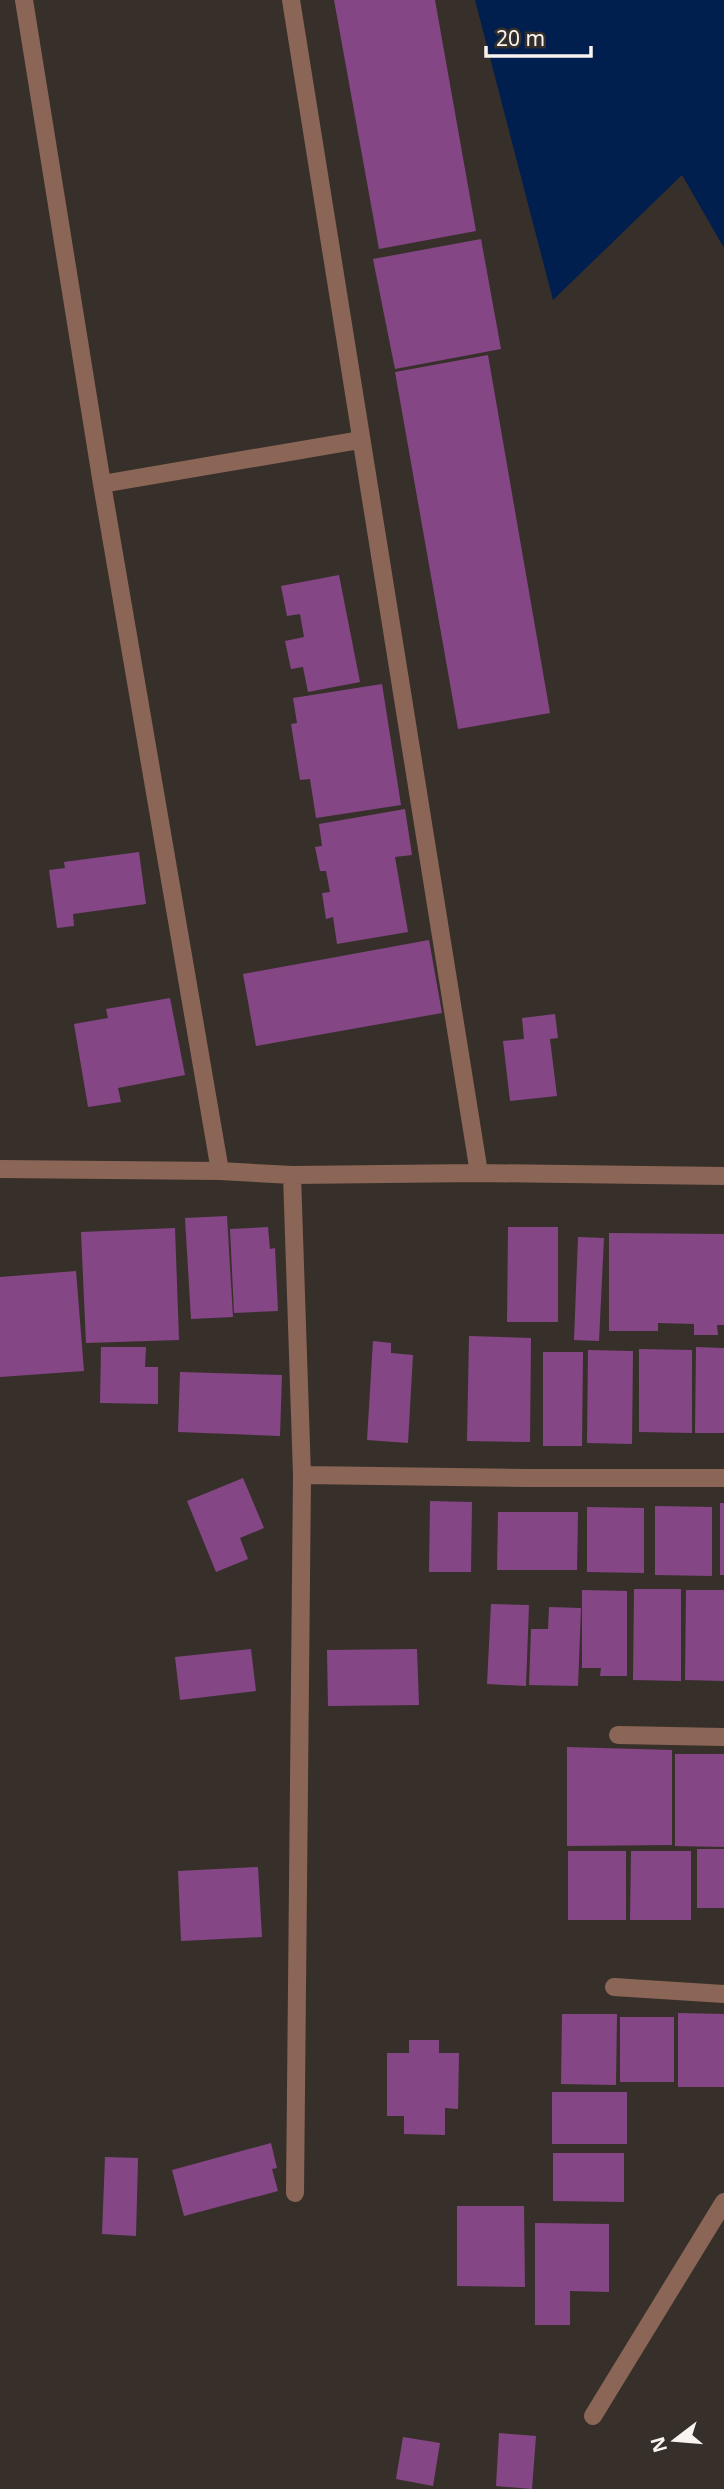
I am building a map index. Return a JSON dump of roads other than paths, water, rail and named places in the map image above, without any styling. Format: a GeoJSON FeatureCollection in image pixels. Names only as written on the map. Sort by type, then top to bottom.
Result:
{"type":"FeatureCollection","features":[{"type":"Feature","properties":{"kind":"street"},"geometry":{"type":"LineString","coordinates":[[24,0],[102,484],[220,1171]]}},
{"type":"Feature","properties":{"kind":"street"},"geometry":{"type":"LineString","coordinates":[[291,0],[479,1173]]}},
{"type":"Feature","properties":{"kind":"street"},"geometry":{"type":"LineString","coordinates":[[102,484],[360,440]]}},
{"type":"Feature","properties":{"kind":"street"},"geometry":{"type":"LineString","coordinates":[[0,1169],[220,1171],[292,1175],[479,1173],[724,1176]]}},
{"type":"Feature","properties":{"kind":"street"},"geometry":{"type":"LineString","coordinates":[[292,1175],[302,1475],[295,2193]]}},
{"type":"Feature","properties":{"kind":"street"},"geometry":{"type":"LineString","coordinates":[[302,1475],[724,1478]]}},
{"type":"Feature","properties":{"kind":"street"},"geometry":{"type":"LineString","coordinates":[[618,1735],[724,1737]]}},
{"type":"Feature","properties":{"kind":"street"},"geometry":{"type":"LineString","coordinates":[[614,1987],[724,1994]]}},
{"type":"Feature","properties":{"kind":"street"},"geometry":{"type":"LineString","coordinates":[[593,2416],[724,2202]]}},
{"type":"Feature","properties":{"kind":"water"},"geometry":{"type":"Polygon","coordinates":[[[475,0],[724,0],[724,248],[682,175],[553,300],[475,0]]]}}]}
